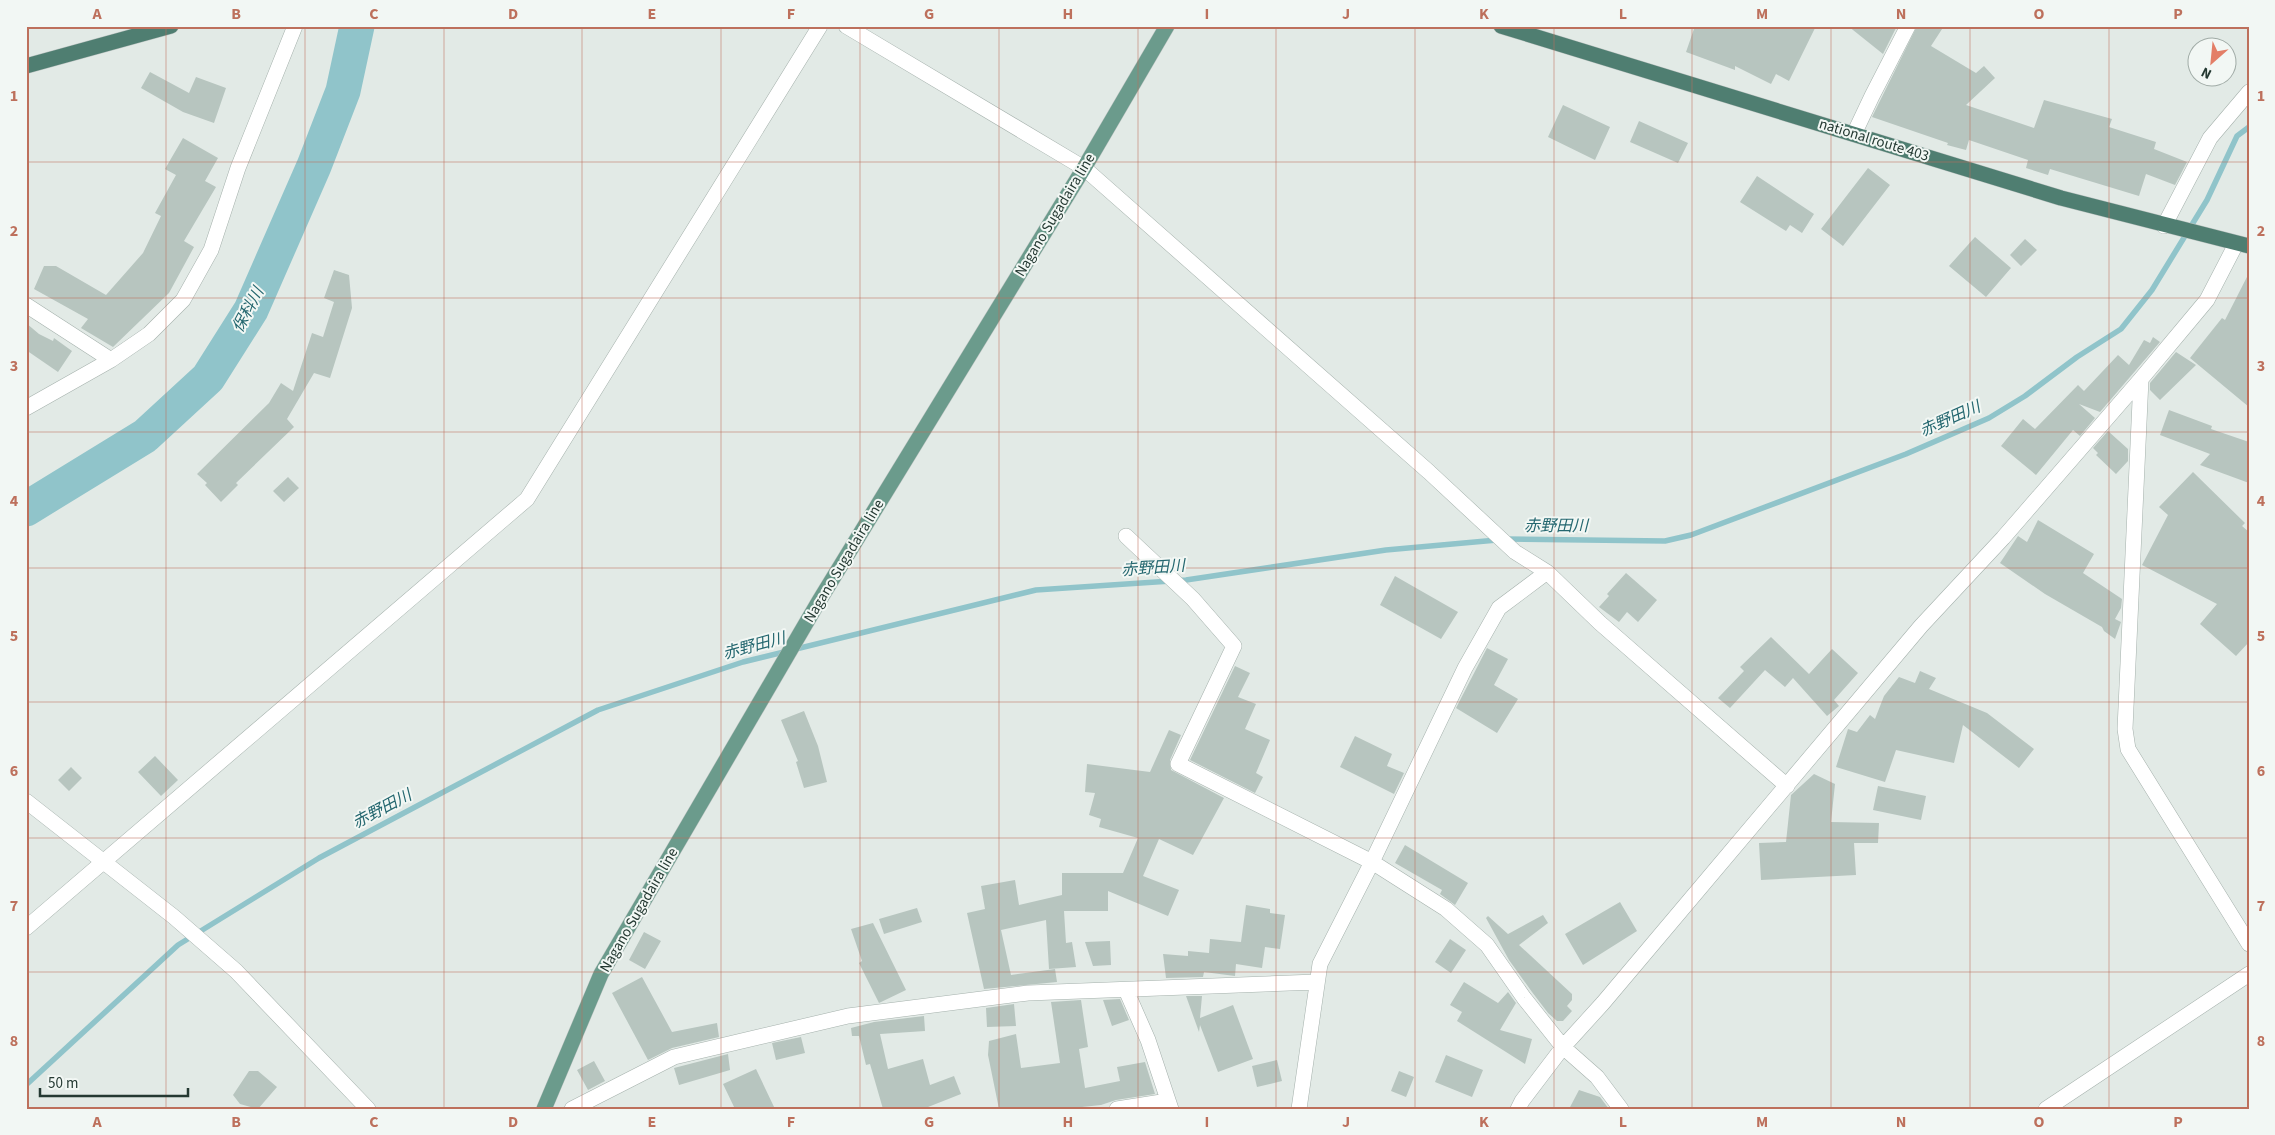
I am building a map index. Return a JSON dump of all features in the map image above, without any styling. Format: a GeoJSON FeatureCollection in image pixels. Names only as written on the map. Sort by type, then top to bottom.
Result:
{"type":"FeatureCollection","features":[{"type":"Feature","properties":{"kind":"highway"},"geometry":{"type":"LineString","coordinates":[[26,66],[171,26]]}},
{"type":"Feature","properties":{"kind":"highway","name":"national route 403"},"geometry":{"type":"LineString","coordinates":[[1501,26],[2061,198],[2243,245]]}},
{"type":"Feature","properties":{"kind":"main road","name":"Nagano Sugadaira line"},"geometry":{"type":"LineString","coordinates":[[544,1109],[602,974],[812,612],[1084,168],[1168,26]]}},
{"type":"Feature","properties":{"kind":"street"},"geometry":{"type":"LineString","coordinates":[[26,408],[111,360],[150,334],[183,300],[212,250],[238,168],[295,26]]}},
{"type":"Feature","properties":{"kind":"street"},"geometry":{"type":"LineString","coordinates":[[26,928],[527,499],[820,26]]}},
{"type":"Feature","properties":{"kind":"street"},"geometry":{"type":"LineString","coordinates":[[846,26],[1084,168],[1429,472],[1515,552],[1547,572],[1600,623],[1787,786]]}},
{"type":"Feature","properties":{"kind":"street"},"geometry":{"type":"LineString","coordinates":[[1854,134],[1908,26]]}},
{"type":"Feature","properties":{"kind":"street"},"geometry":{"type":"LineString","coordinates":[[2164,226],[2210,138],[2249,92]]}},
{"type":"Feature","properties":{"kind":"street"},"geometry":{"type":"LineString","coordinates":[[1518,1109],[1563,1047],[1922,626],[2003,538],[2141,379],[2207,300],[2243,245]]}},
{"type":"Feature","properties":{"kind":"street"},"geometry":{"type":"LineString","coordinates":[[26,306],[111,360]]}},
{"type":"Feature","properties":{"kind":"street"},"geometry":{"type":"LineString","coordinates":[[2141,379],[2125,729],[2128,749],[2249,944]]}},
{"type":"Feature","properties":{"kind":"street"},"geometry":{"type":"LineString","coordinates":[[1126,536],[1193,599],[1234,646],[1178,764],[1372,862],[1446,909],[1487,945],[1524,998],[1563,1047],[1597,1077],[1621,1109]]}},
{"type":"Feature","properties":{"kind":"street"},"geometry":{"type":"LineString","coordinates":[[1299,1109],[1320,964],[1372,862],[1465,668],[1499,608],[1547,572]]}},
{"type":"Feature","properties":{"kind":"street"},"geometry":{"type":"LineString","coordinates":[[26,801],[174,917],[236,971],[359,1106]]}},
{"type":"Feature","properties":{"kind":"street"},"geometry":{"type":"LineString","coordinates":[[2046,1109],[2249,974]]}},
{"type":"Feature","properties":{"kind":"street"},"geometry":{"type":"LineString","coordinates":[[572,1109],[674,1056],[848,1016],[1028,993],[1316,982]]}},
{"type":"Feature","properties":{"kind":"street"},"geometry":{"type":"LineString","coordinates":[[1117,1109],[1169,1105],[1148,1040],[1126,990]]}},
{"type":"Feature","properties":{"kind":"building"},"geometry":{"type":"Polygon","coordinates":[[[1695,26],[1816,26],[1789,81],[1776,74],[1771,84],[1735,66],[1735,70],[1686,52],[1695,26]]]}},
{"type":"Feature","properties":{"kind":"building"},"geometry":{"type":"Polygon","coordinates":[[[1848,26],[1897,26],[1883,54],[1848,26]]]}},
{"type":"Feature","properties":{"kind":"building"},"geometry":{"type":"Polygon","coordinates":[[[1917,26],[1944,26],[1931,46],[1976,73],[1984,66],[1995,78],[1966,105],[2034,128],[2044,100],[2112,119],[2109,127],[2156,142],[2154,149],[2187,162],[2175,185],[2146,174],[2139,196],[2050,169],[2048,175],[2026,168],[2028,160],[1969,140],[1966,150],[1947,145],[1948,143],[1872,117],[1917,26]]]}},
{"type":"Feature","properties":{"kind":"building"},"geometry":{"type":"Polygon","coordinates":[[[150,72],[189,93],[196,77],[226,88],[214,123],[183,112],[141,88],[150,72]]]}},
{"type":"Feature","properties":{"kind":"building"},"geometry":{"type":"Polygon","coordinates":[[[1563,105],[1610,127],[1595,160],[1548,137],[1563,105]]]}},
{"type":"Feature","properties":{"kind":"building"},"geometry":{"type":"Polygon","coordinates":[[[1639,121],[1688,143],[1678,163],[1630,142],[1639,121]]]}},
{"type":"Feature","properties":{"kind":"building"},"geometry":{"type":"Polygon","coordinates":[[[183,138],[218,158],[205,181],[216,187],[184,241],[194,247],[169,293],[113,347],[81,328],[88,319],[34,289],[44,266],[56,266],[106,295],[143,253],[161,216],[155,213],[176,175],[165,169],[183,138]]]}},
{"type":"Feature","properties":{"kind":"building"},"geometry":{"type":"Polygon","coordinates":[[[1868,168],[1890,185],[1843,246],[1821,229],[1868,168]]]}},
{"type":"Feature","properties":{"kind":"building"},"geometry":{"type":"Polygon","coordinates":[[[1757,176],[1814,214],[1802,233],[1790,225],[1786,231],[1740,202],[1757,176]]]}},
{"type":"Feature","properties":{"kind":"building"},"geometry":{"type":"Polygon","coordinates":[[[1975,237],[2011,268],[1986,297],[1949,266],[1975,237]]]}},
{"type":"Feature","properties":{"kind":"building"},"geometry":{"type":"Polygon","coordinates":[[[2025,239],[2037,250],[2021,266],[2010,255],[2025,239]]]}},
{"type":"Feature","properties":{"kind":"building"},"geometry":{"type":"Polygon","coordinates":[[[334,270],[349,275],[352,308],[330,378],[314,373],[287,419],[294,427],[236,483],[238,485],[221,502],[205,485],[207,483],[197,474],[269,403],[281,383],[293,391],[312,333],[323,337],[334,302],[324,298],[334,270]]]}},
{"type":"Feature","properties":{"kind":"building"},"geometry":{"type":"Polygon","coordinates":[[[2249,273],[2249,407],[2190,358],[2222,318],[2225,320],[2249,273]]]}},
{"type":"Feature","properties":{"kind":"building"},"geometry":{"type":"Polygon","coordinates":[[[26,323],[39,334],[53,341],[54,338],[72,351],[58,372],[26,350],[26,323]]]}},
{"type":"Feature","properties":{"kind":"building"},"geometry":{"type":"Polygon","coordinates":[[[2153,337],[2160,342],[2100,412],[2079,404],[2095,418],[2080,436],[2073,430],[2036,475],[2001,446],[2023,419],[2035,429],[2078,385],[2084,391],[2118,355],[2129,365],[2144,340],[2150,343],[2153,337]]]}},
{"type":"Feature","properties":{"kind":"building"},"geometry":{"type":"Polygon","coordinates":[[[2176,352],[2196,365],[2160,400],[2150,390],[2150,383],[2176,352]]]}},
{"type":"Feature","properties":{"kind":"building"},"geometry":{"type":"Polygon","coordinates":[[[2169,410],[2212,426],[2211,429],[2249,442],[2249,483],[2200,465],[2210,454],[2160,435],[2169,410]]]}},
{"type":"Feature","properties":{"kind":"building"},"geometry":{"type":"Polygon","coordinates":[[[2108,431],[2128,449],[2128,461],[2116,474],[2096,455],[2098,453],[2093,448],[2108,431]]]}},
{"type":"Feature","properties":{"kind":"building"},"geometry":{"type":"Polygon","coordinates":[[[2193,472],[2245,523],[2242,526],[2249,532],[2249,642],[2236,656],[2200,624],[2217,604],[2142,565],[2168,515],[2159,507],[2193,472]]]}},
{"type":"Feature","properties":{"kind":"building"},"geometry":{"type":"Polygon","coordinates":[[[288,477],[299,488],[284,502],[273,491],[288,477]]]}},
{"type":"Feature","properties":{"kind":"building"},"geometry":{"type":"Polygon","coordinates":[[[2038,520],[2094,554],[2083,573],[2122,599],[2121,608],[2115,619],[2121,622],[2115,639],[2104,631],[2102,627],[2045,594],[2000,563],[2018,536],[2027,542],[2038,520]]]}},
{"type":"Feature","properties":{"kind":"building"},"geometry":{"type":"Polygon","coordinates":[[[1626,573],[1657,600],[1638,622],[1627,612],[1619,622],[1599,607],[1609,596],[1607,594],[1626,573]]]}},
{"type":"Feature","properties":{"kind":"building"},"geometry":{"type":"Polygon","coordinates":[[[1395,576],[1458,612],[1441,639],[1380,605],[1395,576]]]}},
{"type":"Feature","properties":{"kind":"building"},"geometry":{"type":"Polygon","coordinates":[[[1771,637],[1809,674],[1832,649],[1858,673],[1834,700],[1839,706],[1827,716],[1793,678],[1785,687],[1765,670],[1730,708],[1718,698],[1744,671],[1740,667],[1771,637]]]}},
{"type":"Feature","properties":{"kind":"building"},"geometry":{"type":"Polygon","coordinates":[[[1487,648],[1508,659],[1494,685],[1518,699],[1497,733],[1456,708],[1487,648]]]}},
{"type":"Feature","properties":{"kind":"building"},"geometry":{"type":"Polygon","coordinates":[[[1235,666],[1250,673],[1238,697],[1256,704],[1245,729],[1270,740],[1256,773],[1263,777],[1255,793],[1190,760],[1235,666]]]}},
{"type":"Feature","properties":{"kind":"building"},"geometry":{"type":"Polygon","coordinates":[[[1920,671],[1936,678],[1929,689],[1987,713],[2034,749],[2019,768],[1963,725],[1954,763],[1896,750],[1885,782],[1836,767],[1848,729],[1857,732],[1870,715],[1875,719],[1884,696],[1899,677],[1915,683],[1920,671]]]}},
{"type":"Feature","properties":{"kind":"building"},"geometry":{"type":"Polygon","coordinates":[[[804,711],[818,746],[827,782],[804,788],[796,762],[798,761],[781,720],[804,711]]]}},
{"type":"Feature","properties":{"kind":"building"},"geometry":{"type":"Polygon","coordinates":[[[1169,730],[1181,735],[1170,760],[1171,770],[1224,798],[1193,855],[1159,839],[1143,876],[1179,890],[1168,916],[1108,891],[1108,911],[1064,911],[1066,943],[1072,942],[1076,967],[1049,969],[1046,920],[1001,930],[1011,975],[1055,969],[1057,982],[984,989],[967,913],[985,909],[981,886],[1015,880],[1019,905],[1062,895],[1062,873],[1123,873],[1138,838],[1099,827],[1101,819],[1089,815],[1095,793],[1085,792],[1087,764],[1150,772],[1169,730]]]}},
{"type":"Feature","properties":{"kind":"building"},"geometry":{"type":"Polygon","coordinates":[[[1355,736],[1392,754],[1387,766],[1404,773],[1394,794],[1340,767],[1355,736]]]}},
{"type":"Feature","properties":{"kind":"building"},"geometry":{"type":"Polygon","coordinates":[[[155,756],[178,780],[161,796],[138,772],[155,756]]]}},
{"type":"Feature","properties":{"kind":"building"},"geometry":{"type":"Polygon","coordinates":[[[71,767],[82,778],[69,791],[58,780],[71,767]]]}},
{"type":"Feature","properties":{"kind":"building"},"geometry":{"type":"Polygon","coordinates":[[[1814,774],[1835,784],[1831,822],[1879,823],[1878,843],[1854,843],[1856,875],[1761,880],[1759,843],[1786,842],[1791,795],[1814,774]]]}},
{"type":"Feature","properties":{"kind":"building"},"geometry":{"type":"Polygon","coordinates":[[[1878,786],[1926,796],[1921,820],[1873,810],[1878,786]]]}},
{"type":"Feature","properties":{"kind":"building"},"geometry":{"type":"Polygon","coordinates":[[[1405,845],[1468,883],[1455,905],[1440,894],[1442,890],[1395,863],[1405,845]]]}},
{"type":"Feature","properties":{"kind":"building"},"geometry":{"type":"Polygon","coordinates":[[[1620,902],[1637,931],[1583,965],[1565,934],[1620,902]]]}},
{"type":"Feature","properties":{"kind":"building"},"geometry":{"type":"Polygon","coordinates":[[[1246,905],[1270,909],[1270,913],[1285,915],[1280,949],[1265,947],[1262,968],[1236,964],[1235,976],[1204,972],[1203,977],[1166,978],[1163,954],[1188,956],[1188,951],[1209,953],[1210,939],[1241,942],[1246,905]]]}},
{"type":"Feature","properties":{"kind":"building"},"geometry":{"type":"Polygon","coordinates":[[[917,908],[922,922],[884,934],[879,919],[917,908]]]}},
{"type":"Feature","properties":{"kind":"building"},"geometry":{"type":"Polygon","coordinates":[[[1543,915],[1548,923],[1519,945],[1572,994],[1572,1000],[1567,1006],[1572,1011],[1563,1021],[1557,1021],[1548,1013],[1532,992],[1509,960],[1486,918],[1488,916],[1508,934],[1543,915]]]}},
{"type":"Feature","properties":{"kind":"building"},"geometry":{"type":"Polygon","coordinates":[[[873,923],[906,990],[879,1003],[859,963],[862,961],[851,929],[873,923]]]}},
{"type":"Feature","properties":{"kind":"building"},"geometry":{"type":"Polygon","coordinates":[[[644,932],[661,941],[645,969],[629,960],[644,932]]]}},
{"type":"Feature","properties":{"kind":"building"},"geometry":{"type":"Polygon","coordinates":[[[1450,939],[1466,950],[1451,973],[1435,962],[1450,939]]]}},
{"type":"Feature","properties":{"kind":"building"},"geometry":{"type":"Polygon","coordinates":[[[1110,941],[1111,965],[1093,966],[1085,942],[1110,941]]]}},
{"type":"Feature","properties":{"kind":"building"},"geometry":{"type":"Polygon","coordinates":[[[642,977],[672,1032],[717,1023],[719,1037],[672,1048],[648,1060],[612,993],[642,977]]]}},
{"type":"Feature","properties":{"kind":"building"},"geometry":{"type":"Polygon","coordinates":[[[1464,982],[1498,1003],[1508,992],[1516,1003],[1500,1030],[1532,1039],[1525,1064],[1457,1021],[1462,1012],[1450,1005],[1464,982]]]}},
{"type":"Feature","properties":{"kind":"building"},"geometry":{"type":"Polygon","coordinates":[[[1186,996],[1202,996],[1200,1018],[1233,1005],[1253,1059],[1218,1072],[1200,1025],[1199,1032],[1186,996]]]}},
{"type":"Feature","properties":{"kind":"building"},"geometry":{"type":"Polygon","coordinates":[[[1120,999],[1129,1020],[1112,1026],[1103,1000],[1120,999]]]}},
{"type":"Feature","properties":{"kind":"building"},"geometry":{"type":"Polygon","coordinates":[[[1081,1000],[1088,1047],[1079,1049],[1085,1088],[1120,1081],[1117,1067],[1145,1062],[1155,1094],[1116,1100],[1101,1105],[1063,1109],[999,1109],[988,1055],[989,1041],[1016,1034],[1021,1068],[1060,1063],[1051,1002],[1081,1000]]]}},
{"type":"Feature","properties":{"kind":"building"},"geometry":{"type":"Polygon","coordinates":[[[1014,1004],[1016,1026],[987,1027],[986,1008],[1014,1004]]]}},
{"type":"Feature","properties":{"kind":"building"},"geometry":{"type":"Polygon","coordinates":[[[924,1016],[925,1031],[880,1034],[888,1069],[923,1059],[930,1085],[954,1076],[961,1094],[923,1109],[883,1109],[870,1064],[866,1065],[859,1036],[852,1036],[851,1028],[874,1022],[924,1016]]]}},
{"type":"Feature","properties":{"kind":"building"},"geometry":{"type":"Polygon","coordinates":[[[801,1037],[805,1053],[776,1060],[772,1043],[801,1037]]]}},
{"type":"Feature","properties":{"kind":"building"},"geometry":{"type":"Polygon","coordinates":[[[728,1054],[730,1070],[679,1085],[674,1068],[728,1054]]]}},
{"type":"Feature","properties":{"kind":"building"},"geometry":{"type":"Polygon","coordinates":[[[1446,1055],[1483,1070],[1472,1097],[1435,1082],[1446,1055]]]}},
{"type":"Feature","properties":{"kind":"building"},"geometry":{"type":"Polygon","coordinates":[[[1277,1060],[1282,1081],[1257,1087],[1252,1066],[1277,1060]]]}},
{"type":"Feature","properties":{"kind":"building"},"geometry":{"type":"Polygon","coordinates":[[[594,1061],[605,1081],[588,1090],[577,1070],[594,1061]]]}},
{"type":"Feature","properties":{"kind":"building"},"geometry":{"type":"Polygon","coordinates":[[[756,1069],[775,1109],[735,1109],[723,1084],[756,1069]]]}},
{"type":"Feature","properties":{"kind":"building"},"geometry":{"type":"Polygon","coordinates":[[[249,1071],[258,1071],[277,1087],[258,1109],[240,1104],[233,1095],[249,1071]]]}},
{"type":"Feature","properties":{"kind":"building"},"geometry":{"type":"Polygon","coordinates":[[[1399,1071],[1414,1077],[1406,1097],[1391,1091],[1399,1071]]]}},
{"type":"Feature","properties":{"kind":"building"},"geometry":{"type":"Polygon","coordinates":[[[1579,1090],[1600,1097],[1609,1109],[1569,1109],[1579,1090]]]}},
{"type":"Feature","properties":{"kind":"waterway","name":"保科川"},"geometry":{"type":"LineString","coordinates":[[26,509],[145,436],[208,378],[251,310],[314,166],[343,91],[357,26]]}},
{"type":"Feature","properties":{"kind":"waterway","name":"赤野田川"},"geometry":{"type":"LineString","coordinates":[[1506,539],[1665,541],[1691,535],[1906,454],[1989,418],[2025,396],[2077,357],[2121,329],[2152,290],[2207,200],[2237,136],[2249,127]]}},
{"type":"Feature","properties":{"kind":"waterway","name":"赤野田川"},"geometry":{"type":"LineString","coordinates":[[26,1085],[178,945],[319,858],[598,710],[743,662],[1036,590],[1186,580],[1386,550],[1497,540]]}}]}
